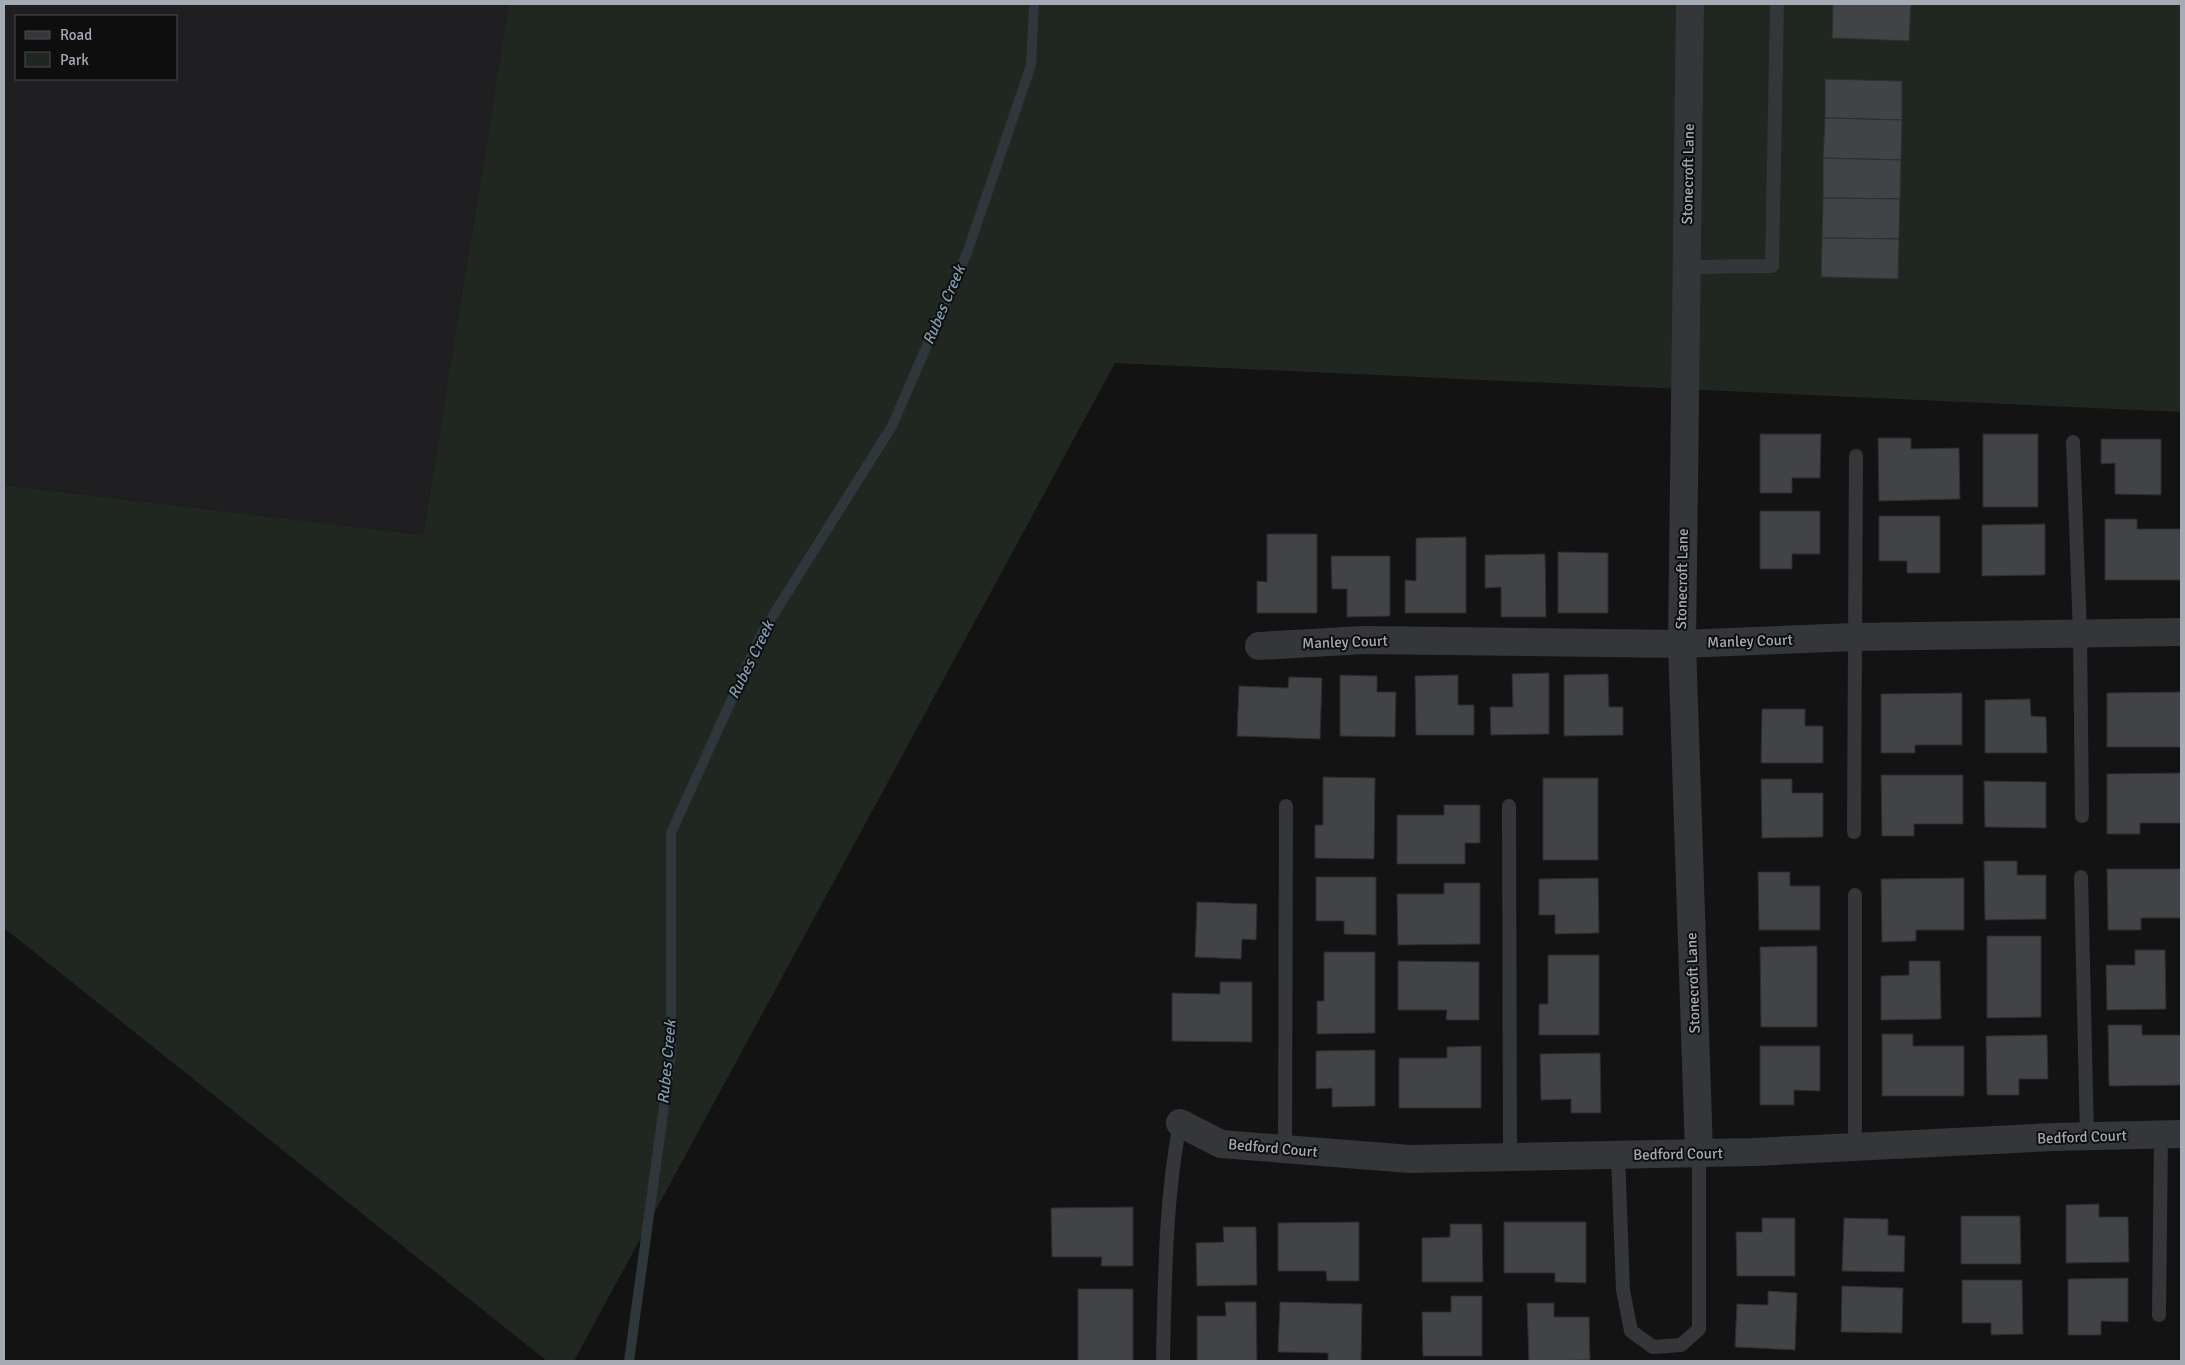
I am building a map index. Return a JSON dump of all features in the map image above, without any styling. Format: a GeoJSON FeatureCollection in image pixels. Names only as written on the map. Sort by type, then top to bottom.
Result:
{"type":"FeatureCollection","features":[{"type":"Feature","properties":{"kind":"street","name":"Stonecroft Lane"},"geometry":{"type":"LineString","coordinates":[[1690,4],[1682,644],[1699,1153]]}},
{"type":"Feature","properties":{"kind":"street","name":"Manley Court"},"geometry":{"type":"LineString","coordinates":[[1259,646],[1364,640],[1682,644],[1854,637],[2181,632]]}},
{"type":"Feature","properties":{"kind":"street","name":"Bedford Court"},"geometry":{"type":"LineString","coordinates":[[1180,1122],[1221,1144],[1410,1159],[1699,1153],[2171,1134]]}},
{"type":"Feature","properties":{"kind":"lane"},"geometry":{"type":"LineString","coordinates":[[1687,267],[1772,266],[1777,4]]}},
{"type":"Feature","properties":{"kind":"lane"},"geometry":{"type":"LineString","coordinates":[[2073,442],[2080,634],[2082,816]]}},
{"type":"Feature","properties":{"kind":"lane"},"geometry":{"type":"LineString","coordinates":[[1854,832],[1856,456]]}},
{"type":"Feature","properties":{"kind":"lane"},"geometry":{"type":"LineString","coordinates":[[1285,1149],[1286,806]]}},
{"type":"Feature","properties":{"kind":"lane"},"geometry":{"type":"LineString","coordinates":[[1509,806],[1510,1157]]}},
{"type":"Feature","properties":{"kind":"lane"},"geometry":{"type":"LineString","coordinates":[[2081,877],[2087,1136]]}},
{"type":"Feature","properties":{"kind":"lane"},"geometry":{"type":"LineString","coordinates":[[1855,895],[1855,1147]]}},
{"type":"Feature","properties":{"kind":"lane"},"geometry":{"type":"LineString","coordinates":[[1163,1358],[1166,1226],[1171,1169],[1180,1122]]}},
{"type":"Feature","properties":{"kind":"lane"},"geometry":{"type":"LineString","coordinates":[[2159,1315],[2171,1134]]}},
{"type":"Feature","properties":{"kind":"lane"},"geometry":{"type":"LineString","coordinates":[[1618,1155],[1623,1290],[1631,1331],[1653,1347],[1681,1345],[1699,1329],[1699,1153]]}},
{"type":"Feature","properties":{"kind":"shaded area"},"geometry":{"type":"Polygon","coordinates":[[[4,4],[509,4],[423,535],[4,485],[4,4]]]}},
{"type":"Feature","properties":{"kind":"green space"},"geometry":{"type":"Polygon","coordinates":[[[509,4],[2181,4],[2181,412],[1115,363],[574,1361],[547,1361],[4,928],[4,485],[423,535],[509,4]]]}},
{"type":"Feature","properties":{"kind":"building"},"geometry":{"type":"Polygon","coordinates":[[[1833,4],[1911,4],[1909,41],[1832,38],[1833,4]]]}},
{"type":"Feature","properties":{"kind":"building"},"geometry":{"type":"Polygon","coordinates":[[[1825,79],[1902,81],[1902,120],[1825,118],[1825,79]]]}},
{"type":"Feature","properties":{"kind":"building"},"geometry":{"type":"Polygon","coordinates":[[[1825,118],[1902,120],[1901,160],[1823,158],[1825,118]]]}},
{"type":"Feature","properties":{"kind":"building"},"geometry":{"type":"Polygon","coordinates":[[[1823,158],[1901,160],[1900,199],[1823,198],[1823,158]]]}},
{"type":"Feature","properties":{"kind":"building"},"geometry":{"type":"Polygon","coordinates":[[[1823,198],[1900,199],[1899,239],[1822,238],[1823,198]]]}},
{"type":"Feature","properties":{"kind":"building"},"geometry":{"type":"Polygon","coordinates":[[[1822,238],[1899,239],[1898,279],[1821,277],[1822,238]]]}},
{"type":"Feature","properties":{"kind":"building"},"geometry":{"type":"Polygon","coordinates":[[[1760,434],[1821,434],[1820,478],[1792,478],[1792,493],[1760,493],[1760,434]]]}},
{"type":"Feature","properties":{"kind":"building"},"geometry":{"type":"Polygon","coordinates":[[[1983,434],[2038,434],[2038,507],[1983,507],[1983,434]]]}},
{"type":"Feature","properties":{"kind":"building"},"geometry":{"type":"Polygon","coordinates":[[[1878,438],[1911,438],[1911,449],[1959,448],[1960,499],[1879,501],[1878,438]]]}},
{"type":"Feature","properties":{"kind":"building"},"geometry":{"type":"Polygon","coordinates":[[[2101,439],[2161,439],[2161,495],[2115,494],[2115,463],[2101,464],[2101,439]]]}},
{"type":"Feature","properties":{"kind":"building"},"geometry":{"type":"Polygon","coordinates":[[[1760,511],[1820,511],[1820,554],[1792,554],[1792,569],[1760,569],[1760,511]]]}},
{"type":"Feature","properties":{"kind":"building"},"geometry":{"type":"Polygon","coordinates":[[[1879,516],[1940,516],[1940,573],[1907,573],[1907,561],[1879,561],[1879,516]]]}},
{"type":"Feature","properties":{"kind":"building"},"geometry":{"type":"Polygon","coordinates":[[[2105,519],[2137,519],[2137,529],[2181,529],[2181,580],[2105,580],[2105,519]]]}},
{"type":"Feature","properties":{"kind":"building"},"geometry":{"type":"Polygon","coordinates":[[[2045,524],[2045,575],[1982,576],[1982,525],[2045,524]]]}},
{"type":"Feature","properties":{"kind":"building"},"geometry":{"type":"Polygon","coordinates":[[[1267,534],[1317,534],[1317,613],[1257,613],[1257,581],[1267,582],[1267,534]]]}},
{"type":"Feature","properties":{"kind":"building"},"geometry":{"type":"Polygon","coordinates":[[[1466,537],[1466,613],[1405,613],[1405,580],[1416,581],[1416,538],[1466,537]]]}},
{"type":"Feature","properties":{"kind":"building"},"geometry":{"type":"Polygon","coordinates":[[[1558,552],[1608,553],[1608,613],[1558,613],[1558,552]]]}},
{"type":"Feature","properties":{"kind":"building"},"geometry":{"type":"Polygon","coordinates":[[[1545,554],[1546,617],[1501,617],[1501,587],[1485,588],[1485,555],[1545,554]]]}},
{"type":"Feature","properties":{"kind":"building"},"geometry":{"type":"Polygon","coordinates":[[[1331,556],[1390,556],[1390,616],[1347,617],[1347,589],[1332,589],[1331,556]]]}},
{"type":"Feature","properties":{"kind":"building"},"geometry":{"type":"Polygon","coordinates":[[[1549,673],[1549,734],[1491,735],[1490,707],[1513,707],[1512,674],[1549,673]]]}},
{"type":"Feature","properties":{"kind":"building"},"geometry":{"type":"Polygon","coordinates":[[[1608,674],[1609,707],[1623,707],[1623,735],[1564,736],[1564,675],[1608,674]]]}},
{"type":"Feature","properties":{"kind":"building"},"geometry":{"type":"Polygon","coordinates":[[[1340,675],[1377,676],[1377,692],[1396,692],[1395,737],[1340,736],[1340,675]]]}},
{"type":"Feature","properties":{"kind":"building"},"geometry":{"type":"Polygon","coordinates":[[[1458,675],[1458,705],[1474,705],[1474,735],[1416,735],[1415,676],[1458,675]]]}},
{"type":"Feature","properties":{"kind":"building"},"geometry":{"type":"Polygon","coordinates":[[[1289,677],[1322,678],[1320,739],[1237,736],[1239,686],[1288,688],[1289,677]]]}},
{"type":"Feature","properties":{"kind":"building"},"geometry":{"type":"Polygon","coordinates":[[[2181,692],[2181,747],[2107,747],[2107,693],[2181,692]]]}},
{"type":"Feature","properties":{"kind":"building"},"geometry":{"type":"Polygon","coordinates":[[[1962,693],[1962,745],[1915,745],[1915,753],[1881,753],[1881,694],[1962,693]]]}},
{"type":"Feature","properties":{"kind":"building"},"geometry":{"type":"Polygon","coordinates":[[[2030,699],[2031,716],[2046,717],[2047,753],[1985,753],[1985,700],[2030,699]]]}},
{"type":"Feature","properties":{"kind":"building"},"geometry":{"type":"Polygon","coordinates":[[[1762,709],[1805,709],[1805,726],[1823,726],[1823,763],[1761,763],[1762,709]]]}},
{"type":"Feature","properties":{"kind":"building"},"geometry":{"type":"Polygon","coordinates":[[[2181,773],[2181,823],[2140,823],[2140,834],[2107,834],[2107,774],[2181,773]]]}},
{"type":"Feature","properties":{"kind":"building"},"geometry":{"type":"Polygon","coordinates":[[[1881,775],[1963,775],[1963,824],[1914,824],[1914,836],[1882,836],[1881,775]]]}},
{"type":"Feature","properties":{"kind":"building"},"geometry":{"type":"Polygon","coordinates":[[[1323,777],[1375,778],[1374,859],[1315,858],[1315,825],[1323,825],[1323,777]]]}},
{"type":"Feature","properties":{"kind":"building"},"geometry":{"type":"Polygon","coordinates":[[[1543,778],[1598,778],[1598,860],[1543,860],[1543,778]]]}},
{"type":"Feature","properties":{"kind":"building"},"geometry":{"type":"Polygon","coordinates":[[[1761,779],[1792,779],[1792,793],[1823,793],[1823,837],[1762,838],[1761,779]]]}},
{"type":"Feature","properties":{"kind":"building"},"geometry":{"type":"Polygon","coordinates":[[[1984,781],[2046,782],[2046,828],[1985,827],[1984,781]]]}},
{"type":"Feature","properties":{"kind":"building"},"geometry":{"type":"Polygon","coordinates":[[[1444,805],[1480,805],[1480,843],[1465,843],[1465,864],[1397,864],[1397,815],[1444,815],[1444,805]]]}},
{"type":"Feature","properties":{"kind":"building"},"geometry":{"type":"Polygon","coordinates":[[[1984,861],[2017,861],[2017,875],[2046,875],[2046,919],[1985,920],[1984,861]]]}},
{"type":"Feature","properties":{"kind":"building"},"geometry":{"type":"Polygon","coordinates":[[[2107,869],[2181,869],[2181,918],[2141,918],[2141,930],[2108,930],[2107,869]]]}},
{"type":"Feature","properties":{"kind":"building"},"geometry":{"type":"Polygon","coordinates":[[[1758,872],[1790,872],[1790,886],[1820,886],[1820,930],[1759,930],[1758,872]]]}},
{"type":"Feature","properties":{"kind":"building"},"geometry":{"type":"Polygon","coordinates":[[[1316,877],[1376,877],[1376,935],[1344,934],[1344,921],[1316,921],[1316,877]]]}},
{"type":"Feature","properties":{"kind":"building"},"geometry":{"type":"Polygon","coordinates":[[[1598,878],[1599,933],[1555,934],[1555,915],[1539,915],[1539,879],[1598,878]]]}},
{"type":"Feature","properties":{"kind":"building"},"geometry":{"type":"Polygon","coordinates":[[[1964,878],[1964,930],[1916,930],[1916,941],[1882,942],[1881,879],[1964,878]]]}},
{"type":"Feature","properties":{"kind":"building"},"geometry":{"type":"Polygon","coordinates":[[[1444,883],[1480,883],[1480,944],[1398,945],[1397,894],[1444,894],[1444,883]]]}},
{"type":"Feature","properties":{"kind":"building"},"geometry":{"type":"Polygon","coordinates":[[[1197,902],[1257,904],[1256,940],[1242,939],[1241,959],[1195,957],[1197,902]]]}},
{"type":"Feature","properties":{"kind":"building"},"geometry":{"type":"Polygon","coordinates":[[[1987,936],[2041,936],[2041,1017],[1987,1018],[1987,936]]]}},
{"type":"Feature","properties":{"kind":"building"},"geometry":{"type":"Polygon","coordinates":[[[1817,946],[1817,1027],[1761,1027],[1760,947],[1817,946]]]}},
{"type":"Feature","properties":{"kind":"building"},"geometry":{"type":"Polygon","coordinates":[[[2135,950],[2165,950],[2166,1009],[2107,1010],[2106,965],[2135,965],[2135,950]]]}},
{"type":"Feature","properties":{"kind":"building"},"geometry":{"type":"Polygon","coordinates":[[[1324,952],[1375,952],[1375,1033],[1317,1034],[1317,1001],[1324,1001],[1324,952]]]}},
{"type":"Feature","properties":{"kind":"building"},"geometry":{"type":"Polygon","coordinates":[[[1548,955],[1599,955],[1599,1035],[1539,1035],[1539,1004],[1548,1004],[1548,955]]]}},
{"type":"Feature","properties":{"kind":"building"},"geometry":{"type":"Polygon","coordinates":[[[1398,961],[1479,962],[1479,1020],[1446,1020],[1447,1010],[1398,1010],[1398,961]]]}},
{"type":"Feature","properties":{"kind":"building"},"geometry":{"type":"Polygon","coordinates":[[[1909,961],[1940,961],[1941,1019],[1881,1020],[1881,976],[1909,975],[1909,961]]]}},
{"type":"Feature","properties":{"kind":"building"},"geometry":{"type":"Polygon","coordinates":[[[1220,982],[1252,982],[1252,1042],[1172,1041],[1172,993],[1220,994],[1220,982]]]}},
{"type":"Feature","properties":{"kind":"building"},"geometry":{"type":"Polygon","coordinates":[[[2108,1025],[2142,1025],[2142,1035],[2181,1035],[2181,1085],[2109,1086],[2108,1025]]]}},
{"type":"Feature","properties":{"kind":"building"},"geometry":{"type":"Polygon","coordinates":[[[1882,1034],[1913,1034],[1913,1046],[1964,1046],[1964,1096],[1882,1096],[1882,1034]]]}},
{"type":"Feature","properties":{"kind":"building"},"geometry":{"type":"Polygon","coordinates":[[[2047,1035],[2048,1079],[2019,1079],[2019,1095],[1987,1095],[1986,1036],[2047,1035]]]}},
{"type":"Feature","properties":{"kind":"building"},"geometry":{"type":"Polygon","coordinates":[[[1481,1046],[1481,1108],[1399,1108],[1399,1058],[1447,1058],[1447,1047],[1481,1046]]]}},
{"type":"Feature","properties":{"kind":"building"},"geometry":{"type":"Polygon","coordinates":[[[1760,1046],[1820,1046],[1820,1091],[1794,1090],[1794,1105],[1760,1105],[1760,1046]]]}},
{"type":"Feature","properties":{"kind":"building"},"geometry":{"type":"Polygon","coordinates":[[[1375,1050],[1375,1106],[1332,1107],[1332,1088],[1316,1089],[1316,1051],[1375,1050]]]}},
{"type":"Feature","properties":{"kind":"building"},"geometry":{"type":"Polygon","coordinates":[[[1600,1053],[1601,1113],[1571,1113],[1571,1099],[1541,1100],[1540,1054],[1600,1053]]]}},
{"type":"Feature","properties":{"kind":"building"},"geometry":{"type":"Polygon","coordinates":[[[2099,1204],[2099,1217],[2128,1217],[2129,1262],[2066,1263],[2066,1205],[2099,1204]]]}},
{"type":"Feature","properties":{"kind":"building"},"geometry":{"type":"Polygon","coordinates":[[[1133,1207],[1133,1266],[1101,1266],[1102,1257],[1052,1257],[1051,1208],[1133,1207]]]}},
{"type":"Feature","properties":{"kind":"building"},"geometry":{"type":"Polygon","coordinates":[[[1961,1216],[2020,1216],[2021,1264],[1961,1264],[1961,1216]]]}},
{"type":"Feature","properties":{"kind":"building"},"geometry":{"type":"Polygon","coordinates":[[[1762,1218],[1795,1218],[1795,1276],[1737,1276],[1736,1232],[1762,1232],[1762,1218]]]}},
{"type":"Feature","properties":{"kind":"building"},"geometry":{"type":"Polygon","coordinates":[[[1844,1218],[1888,1219],[1888,1235],[1905,1236],[1904,1272],[1842,1271],[1844,1218]]]}},
{"type":"Feature","properties":{"kind":"building"},"geometry":{"type":"Polygon","coordinates":[[[1359,1222],[1359,1281],[1327,1281],[1326,1271],[1278,1271],[1278,1223],[1359,1222]]]}},
{"type":"Feature","properties":{"kind":"building"},"geometry":{"type":"Polygon","coordinates":[[[1504,1222],[1586,1222],[1586,1283],[1555,1282],[1555,1273],[1504,1273],[1504,1222]]]}},
{"type":"Feature","properties":{"kind":"building"},"geometry":{"type":"Polygon","coordinates":[[[1450,1224],[1482,1224],[1483,1282],[1422,1282],[1422,1238],[1450,1237],[1450,1224]]]}},
{"type":"Feature","properties":{"kind":"building"},"geometry":{"type":"Polygon","coordinates":[[[1223,1227],[1256,1227],[1257,1285],[1197,1286],[1196,1243],[1224,1242],[1223,1227]]]}},
{"type":"Feature","properties":{"kind":"building"},"geometry":{"type":"Polygon","coordinates":[[[2128,1278],[2128,1322],[2101,1321],[2101,1335],[2068,1335],[2068,1279],[2128,1278]]]}},
{"type":"Feature","properties":{"kind":"building"},"geometry":{"type":"Polygon","coordinates":[[[1962,1280],[2022,1280],[2023,1334],[1991,1335],[1991,1323],[1962,1323],[1962,1280]]]}},
{"type":"Feature","properties":{"kind":"building"},"geometry":{"type":"Polygon","coordinates":[[[1842,1286],[1903,1288],[1902,1333],[1841,1332],[1842,1286]]]}},
{"type":"Feature","properties":{"kind":"building"},"geometry":{"type":"Polygon","coordinates":[[[1078,1289],[1133,1289],[1133,1361],[1078,1361],[1078,1289]]]}},
{"type":"Feature","properties":{"kind":"building"},"geometry":{"type":"Polygon","coordinates":[[[1768,1291],[1797,1293],[1795,1350],[1735,1347],[1737,1304],[1768,1305],[1768,1291]]]}},
{"type":"Feature","properties":{"kind":"building"},"geometry":{"type":"Polygon","coordinates":[[[1451,1296],[1482,1296],[1482,1356],[1423,1356],[1422,1312],[1451,1312],[1451,1296]]]}},
{"type":"Feature","properties":{"kind":"building"},"geometry":{"type":"Polygon","coordinates":[[[1225,1302],[1256,1302],[1257,1361],[1197,1361],[1197,1316],[1226,1316],[1225,1302]]]}},
{"type":"Feature","properties":{"kind":"building"},"geometry":{"type":"Polygon","coordinates":[[[1280,1302],[1362,1304],[1361,1361],[1328,1361],[1328,1353],[1278,1352],[1280,1302]]]}},
{"type":"Feature","properties":{"kind":"building"},"geometry":{"type":"Polygon","coordinates":[[[1527,1303],[1554,1303],[1554,1317],[1589,1317],[1590,1360],[1529,1361],[1527,1303]]]}},
{"type":"Feature","properties":{"kind":"waterway","name":"Rubes Creek"},"geometry":{"type":"LineString","coordinates":[[629,1361],[671,1055],[671,833],[762,633],[892,426],[967,253],[1031,65],[1034,4]]}}]}
